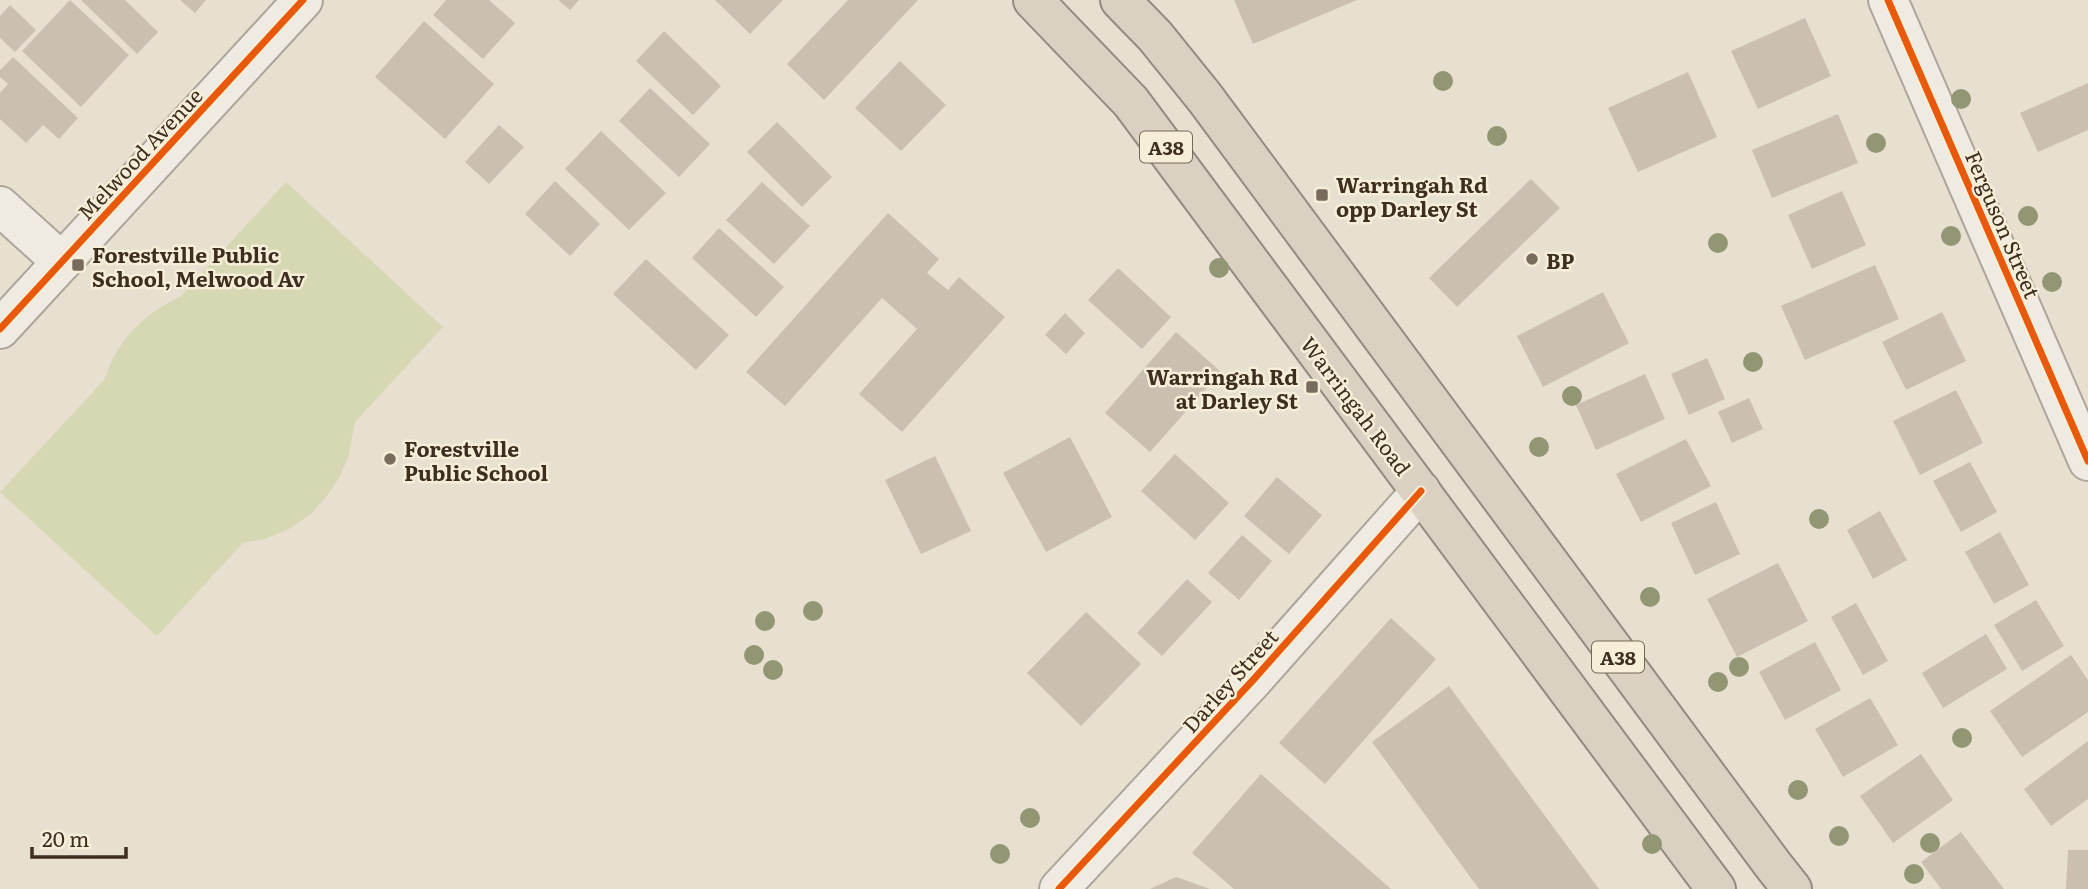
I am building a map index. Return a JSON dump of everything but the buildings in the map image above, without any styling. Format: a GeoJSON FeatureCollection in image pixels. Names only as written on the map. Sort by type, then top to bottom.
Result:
{"type":"FeatureCollection","features":[{"type":"Feature","properties":{"kind":"highway","name":"Warringah Road"},"geometry":{"type":"LineString","coordinates":[[1033,0],[1131,102],[1716,889]]}},
{"type":"Feature","properties":{"kind":"highway","name":"A38"},"geometry":{"type":"LineString","coordinates":[[1121,0],[1155,36],[1205,97],[1764,855],[1792,889]]}},
{"type":"Feature","properties":{"kind":"highway","name":"Darley Street"},"geometry":{"type":"LineString","coordinates":[[1421,491],[1464,448]]}},
{"type":"Feature","properties":{"kind":"street","name":"Melwood Avenue"},"geometry":{"type":"LineString","coordinates":[[0,329],[303,0]]}},
{"type":"Feature","properties":{"kind":"street","name":"Ferguson Street"},"geometry":{"type":"LineString","coordinates":[[1888,0],[2088,461]]}},
{"type":"Feature","properties":{"kind":"street"},"geometry":{"type":"LineString","coordinates":[[0,206],[62,262]]}},
{"type":"Feature","properties":{"kind":"street","name":"Darley Street"},"geometry":{"type":"LineString","coordinates":[[1059,889],[1254,679],[1421,491]]}},
{"type":"Feature","properties":{"kind":"green space"},"geometry":{"type":"Polygon","coordinates":[[[286,182],[443,327],[355,422],[348,458],[339,478],[311,514],[289,529],[265,539],[243,543],[157,636],[0,492],[105,379],[117,352],[134,329],[155,311],[181,296],[286,182]]]}},
{"type":"Feature","properties":{"kind":"cycle path"},"geometry":{"type":"LineString","coordinates":[[0,329],[303,0]]}},
{"type":"Feature","properties":{"kind":"cycle path"},"geometry":{"type":"LineString","coordinates":[[1888,0],[2088,461]]}},
{"type":"Feature","properties":{"kind":"cycle path"},"geometry":{"type":"LineString","coordinates":[[1059,889],[1254,679],[1421,491]]}},
{"type":"Feature","properties":{"kind":"place","name":"Warringah Rd opp Darley St"},"geometry":{"type":"Point","coordinates":[1322,195]}},
{"type":"Feature","properties":{"kind":"place","name":"BP"},"geometry":{"type":"Point","coordinates":[1532,259]}},
{"type":"Feature","properties":{"kind":"place","name":"Forestville Public School, Melwood Av"},"geometry":{"type":"Point","coordinates":[78,265]}},
{"type":"Feature","properties":{"kind":"place","name":"Warringah Rd at Darley St"},"geometry":{"type":"Point","coordinates":[1312,387]}},
{"type":"Feature","properties":{"kind":"place","name":"Forestville Public School"},"geometry":{"type":"Point","coordinates":[390,459]}}]}
